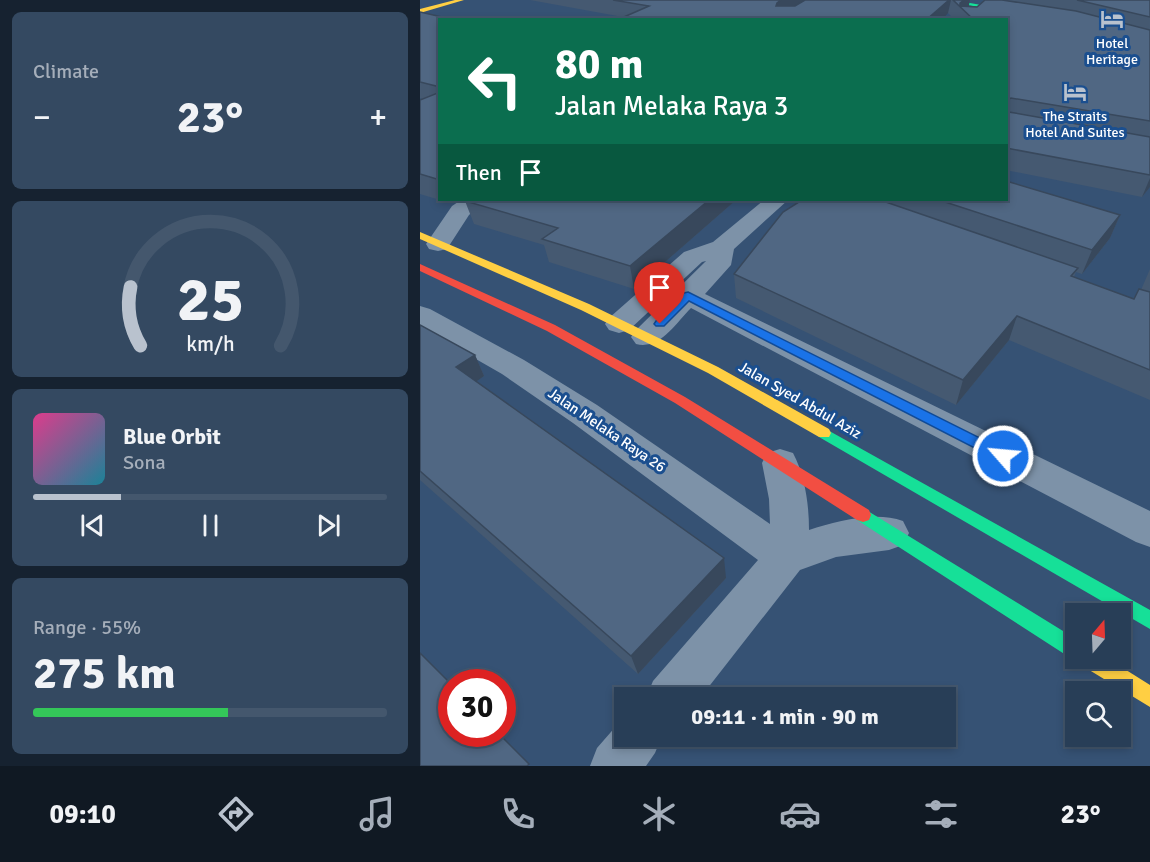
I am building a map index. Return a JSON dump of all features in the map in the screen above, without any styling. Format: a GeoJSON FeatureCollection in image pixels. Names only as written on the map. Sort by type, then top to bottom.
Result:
{"type":"FeatureCollection","features":[{"type":"Feature","properties":{"kind":"main road"},"geometry":{"type":"LineString","coordinates":[[420,11],[461,0]]}},
{"type":"Feature","properties":{"kind":"main road"},"geometry":{"type":"LineString","coordinates":[[943,0],[1032,15]]}},
{"type":"Feature","properties":{"kind":"main road","name":"Jalan Syed Abdul Aziz"},"geometry":{"type":"LineString","coordinates":[[429,239],[619,324],[713,370],[1150,620]]}},
{"type":"Feature","properties":{"kind":"main road"},"geometry":{"type":"LineString","coordinates":[[420,267],[611,360],[680,400],[1065,643]]}},
{"type":"Feature","properties":{"kind":"main road"},"geometry":{"type":"LineString","coordinates":[[1105,669],[1150,697]]}},
{"type":"Feature","properties":{"kind":"street"},"geometry":{"type":"LineString","coordinates":[[967,18],[982,6]]}},
{"type":"Feature","properties":{"kind":"street"},"geometry":{"type":"LineString","coordinates":[[429,239],[473,201]]}},
{"type":"Feature","properties":{"kind":"street"},"geometry":{"type":"LineString","coordinates":[[619,324],[693,257],[722,247],[776,201]]}},
{"type":"Feature","properties":{"kind":"street"},"geometry":{"type":"LineString","coordinates":[[646,338],[718,265],[722,247]]}},
{"type":"Feature","properties":{"kind":"street"},"geometry":{"type":"LineString","coordinates":[[688,296],[1150,530]]}},
{"type":"Feature","properties":{"kind":"street","name":"Jalan Melaka Raya 26"},"geometry":{"type":"LineString","coordinates":[[420,315],[513,367],[614,434],[786,557]]}},
{"type":"Feature","properties":{"kind":"street"},"geometry":{"type":"LineString","coordinates":[[780,463],[789,499],[791,531],[786,557]]}},
{"type":"Feature","properties":{"kind":"street"},"geometry":{"type":"LineString","coordinates":[[679,687],[786,557],[812,544],[847,537],[889,533]]}},
{"type":"Feature","properties":{"kind":"street"},"geometry":{"type":"LineString","coordinates":[[615,766],[630,747]]}},
{"type":"Feature","properties":{"kind":"building"},"geometry":{"type":"Polygon","coordinates":[[[613,0],[781,0],[776,6],[795,6],[805,0],[949,0],[928,18],[622,18],[649,6],[613,0]]]}},
{"type":"Feature","properties":{"kind":"building"},"geometry":{"type":"Polygon","coordinates":[[[953,0],[964,0],[960,6],[977,7],[985,0],[1002,0],[1076,11],[1150,30],[1150,121],[1011,98],[1008,100],[1008,18],[972,18],[953,0]]]}},
{"type":"Feature","properties":{"kind":"building"},"geometry":{"type":"Polygon","coordinates":[[[1077,0],[1150,0],[1150,17],[1077,0]]]}},
{"type":"Feature","properties":{"kind":"building"},"geometry":{"type":"Polygon","coordinates":[[[420,12],[446,18],[438,18],[438,86],[420,82],[420,12]]]}},
{"type":"Feature","properties":{"kind":"building"},"geometry":{"type":"Polygon","coordinates":[[[438,93],[438,179],[420,174],[420,100],[438,93]]]}},
{"type":"Feature","properties":{"kind":"building"},"geometry":{"type":"Polygon","coordinates":[[[1008,100],[1009,112],[1150,137],[1150,175],[1008,148],[1008,100]]]}},
{"type":"Feature","properties":{"kind":"building"},"geometry":{"type":"Polygon","coordinates":[[[1008,182],[1120,215],[1092,250],[942,201],[1008,201],[1008,182]]]}},
{"type":"Feature","properties":{"kind":"building"},"geometry":{"type":"Polygon","coordinates":[[[465,201],[708,201],[630,266],[542,239],[558,228],[465,201]]]}},
{"type":"Feature","properties":{"kind":"building"},"geometry":{"type":"Polygon","coordinates":[[[800,201],[883,201],[1078,268],[1071,276],[1134,299],[1139,289],[1150,292],[1150,370],[1017,316],[963,380],[734,274],[783,212],[800,201]]]}},
{"type":"Feature","properties":{"kind":"building"},"geometry":{"type":"Polygon","coordinates":[[[420,325],[475,355],[456,367],[724,558],[631,656],[420,471],[420,325]]]}},
{"type":"Feature","properties":{"kind":"building"},"geometry":{"type":"Polygon","coordinates":[[[420,653],[438,671],[438,747],[512,747],[529,764],[527,766],[420,766],[420,653]]]}},
{"type":"Feature","properties":{"kind":"traffic: fast"},"geometry":{"type":"LineString","coordinates":[[943,0],[1023,13]]}},
{"type":"Feature","properties":{"kind":"traffic: fast"},"geometry":{"type":"LineString","coordinates":[[824,433],[1150,620]]}},
{"type":"Feature","properties":{"kind":"traffic: fast"},"geometry":{"type":"LineString","coordinates":[[863,515],[1065,643]]}},
{"type":"Feature","properties":{"kind":"traffic: slow"},"geometry":{"type":"LineString","coordinates":[[420,11],[461,0]]}},
{"type":"Feature","properties":{"kind":"traffic: slow"},"geometry":{"type":"LineString","coordinates":[[420,235],[585,307],[713,370],[824,433]]}},
{"type":"Feature","properties":{"kind":"traffic: slow"},"geometry":{"type":"LineString","coordinates":[[1105,669],[1150,697]]}},
{"type":"Feature","properties":{"kind":"traffic: jam"},"geometry":{"type":"LineString","coordinates":[[420,267],[551,328],[680,400],[863,515]]}},
{"type":"Feature","properties":{"kind":"place","name":"Hotel Heritage"},"geometry":{"type":"Point","coordinates":[1112,19]}},
{"type":"Feature","properties":{"kind":"place","name":"The Straits Hotel And Suites"},"geometry":{"type":"Point","coordinates":[1075,92]}},
{"type":"Feature","properties":{"kind":"route"},"geometry":{"type":"LineString","coordinates":[[660,324],[688,296],[1003,456]]}}]}
